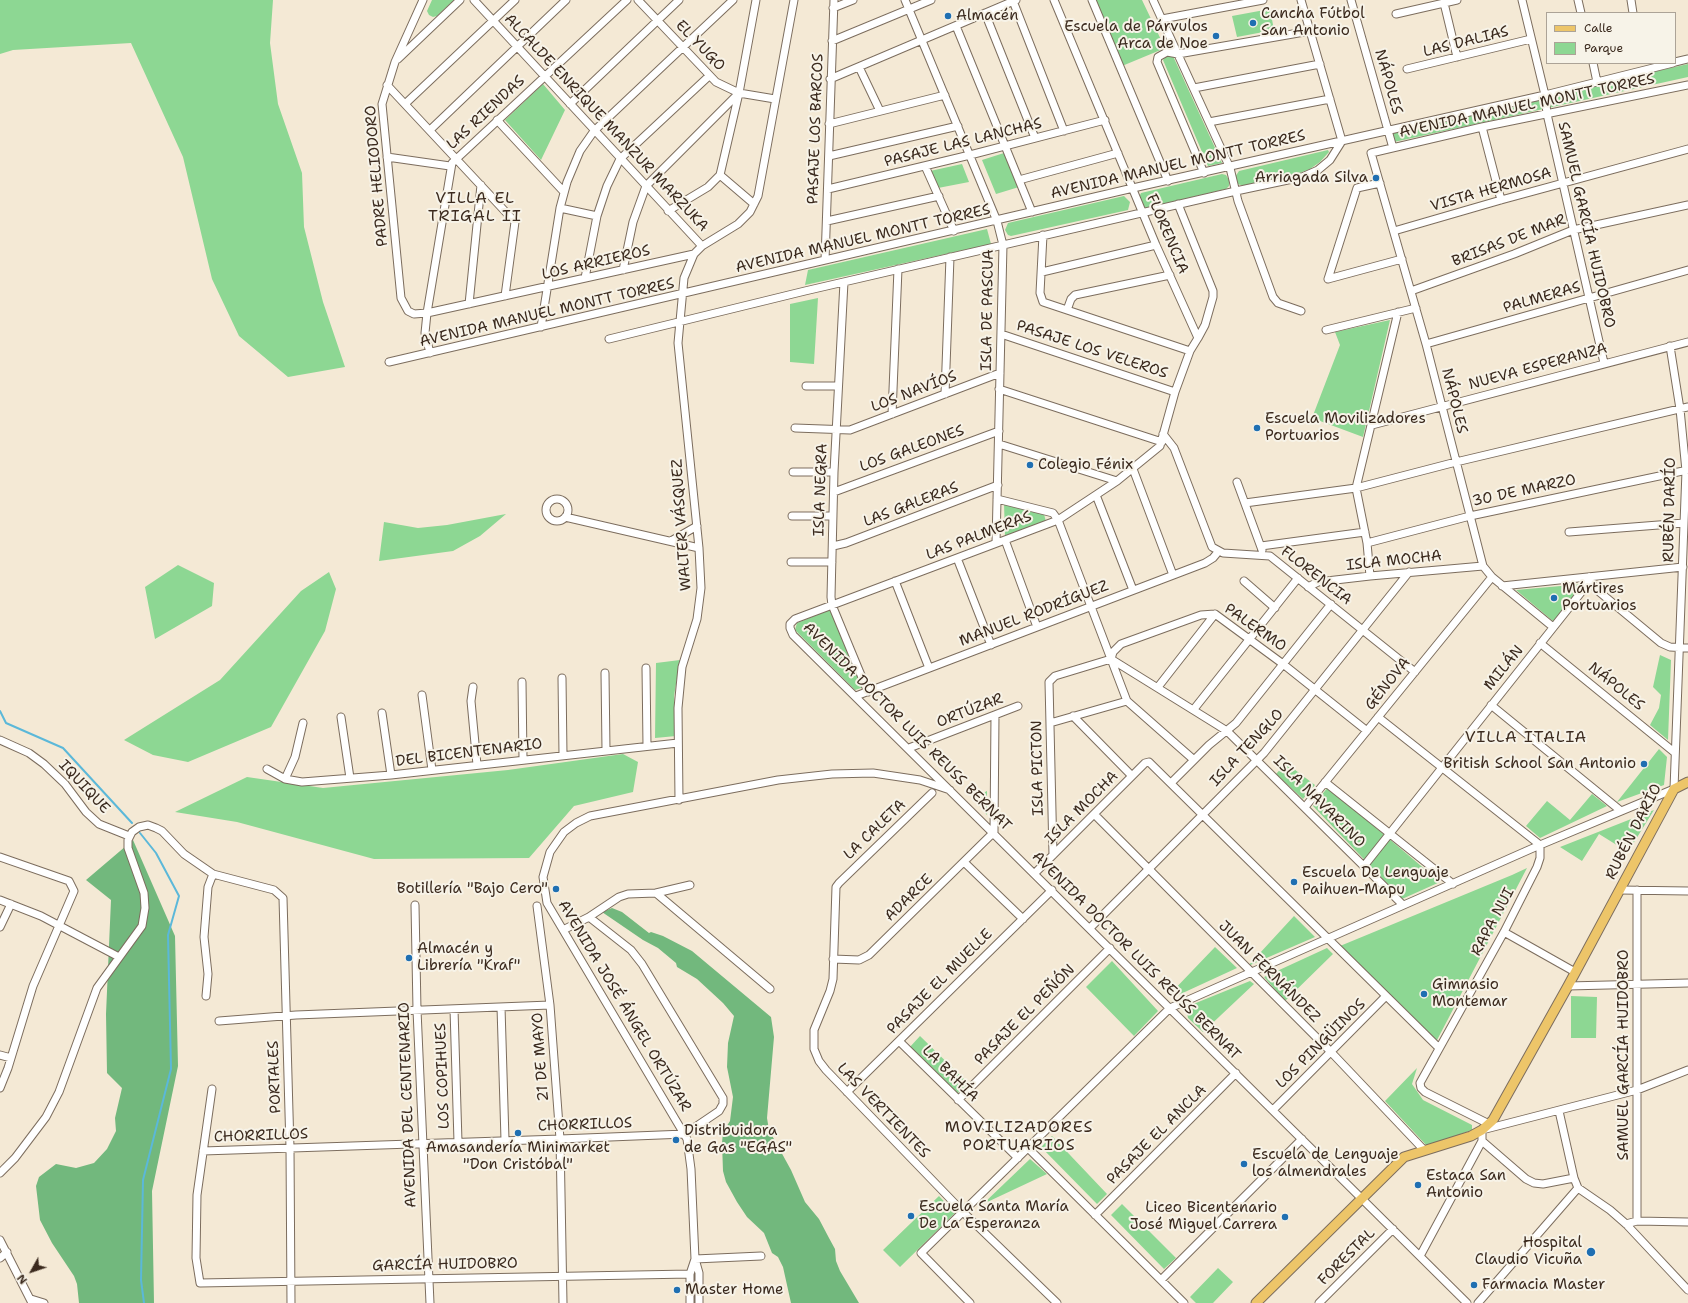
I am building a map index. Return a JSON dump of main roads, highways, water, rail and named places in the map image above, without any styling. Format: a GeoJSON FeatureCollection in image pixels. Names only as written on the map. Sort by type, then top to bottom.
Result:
{"type":"FeatureCollection","features":[{"type":"Feature","properties":{"kind":"main road","name":"RUBÉN DARÍO"},"geometry":{"type":"LineString","coordinates":[[1256,1303],[1404,1157],[1471,1136],[1485,1127],[1500,1108],[1568,986],[1674,789],[1688,782]]}},
{"type":"Feature","properties":{"kind":"waterway"},"geometry":{"type":"LineString","coordinates":[[0,711],[6,723],[63,748],[132,823]]}},
{"type":"Feature","properties":{"kind":"waterway"},"geometry":{"type":"LineString","coordinates":[[140,833],[156,853],[179,896],[168,935],[171,1069],[143,1180],[141,1280],[144,1303]]}},
{"type":"Feature","properties":{"kind":"place","name":"Almacén"},"geometry":{"type":"Point","coordinates":[948,16]}},
{"type":"Feature","properties":{"kind":"place","name":"Cancha Fútbol San Antonio"},"geometry":{"type":"Point","coordinates":[1253,23]}},
{"type":"Feature","properties":{"kind":"place","name":"Escuela de Párvulos Arca de Noe"},"geometry":{"type":"Point","coordinates":[1216,36]}},
{"type":"Feature","properties":{"kind":"place","name":"Arriagada Silva"},"geometry":{"type":"Point","coordinates":[1376,178]}},
{"type":"Feature","properties":{"kind":"place","name":"Escuela Movilizadores Portuarios"},"geometry":{"type":"Point","coordinates":[1257,428]}},
{"type":"Feature","properties":{"kind":"place","name":"Colegio Fénix"},"geometry":{"type":"Point","coordinates":[1030,465]}},
{"type":"Feature","properties":{"kind":"place","name":"Mártires Portuarios"},"geometry":{"type":"Point","coordinates":[1554,598]}},
{"type":"Feature","properties":{"kind":"place","name":"British School San Antonio"},"geometry":{"type":"Point","coordinates":[1644,764]}},
{"type":"Feature","properties":{"kind":"place","name":"Escuela De Lenguaje Paihuen-Mapu"},"geometry":{"type":"Point","coordinates":[1294,882]}},
{"type":"Feature","properties":{"kind":"place","name":"Botillería \"Bajo Cero\""},"geometry":{"type":"Point","coordinates":[556,889]}},
{"type":"Feature","properties":{"kind":"place","name":"Almacén y Librería \"Kraf\""},"geometry":{"type":"Point","coordinates":[409,958]}},
{"type":"Feature","properties":{"kind":"place","name":"Gimnasio Montemar"},"geometry":{"type":"Point","coordinates":[1424,994]}},
{"type":"Feature","properties":{"kind":"place","name":"Amasandería Minimarket \"Don Cristóbal\""},"geometry":{"type":"Point","coordinates":[518,1133]}},
{"type":"Feature","properties":{"kind":"place","name":"Distribuidora de Gas \"EGAS\""},"geometry":{"type":"Point","coordinates":[676,1140]}},
{"type":"Feature","properties":{"kind":"place","name":"Escuela de Lenguaje los almendrales"},"geometry":{"type":"Point","coordinates":[1244,1164]}},
{"type":"Feature","properties":{"kind":"place","name":"Estaca San Antonio"},"geometry":{"type":"Point","coordinates":[1418,1185]}},
{"type":"Feature","properties":{"kind":"place","name":"Escuela Santa María De La Esperanza"},"geometry":{"type":"Point","coordinates":[911,1216]}},
{"type":"Feature","properties":{"kind":"place","name":"Liceo Bicentenario José Miguel Carrera"},"geometry":{"type":"Point","coordinates":[1285,1217]}},
{"type":"Feature","properties":{"kind":"place","name":"Hospital Claudio Vicuña"},"geometry":{"type":"Point","coordinates":[1591,1252]}},
{"type":"Feature","properties":{"kind":"place","name":"Farmacia Master"},"geometry":{"type":"Point","coordinates":[1474,1285]}},
{"type":"Feature","properties":{"kind":"place","name":"Master Home"},"geometry":{"type":"Point","coordinates":[677,1290]}},
{"type":"Feature","properties":{"kind":"district","name":"VILLA EL TRIGAL II"},"geometry":{"type":"Point","coordinates":[475,208]}},
{"type":"Feature","properties":{"kind":"district","name":"VILLA ITALIA"},"geometry":{"type":"Point","coordinates":[1526,738]}},
{"type":"Feature","properties":{"kind":"district","name":"MOVILIZADORES PORTUARIOS"},"geometry":{"type":"Point","coordinates":[1019,1137]}}]}
